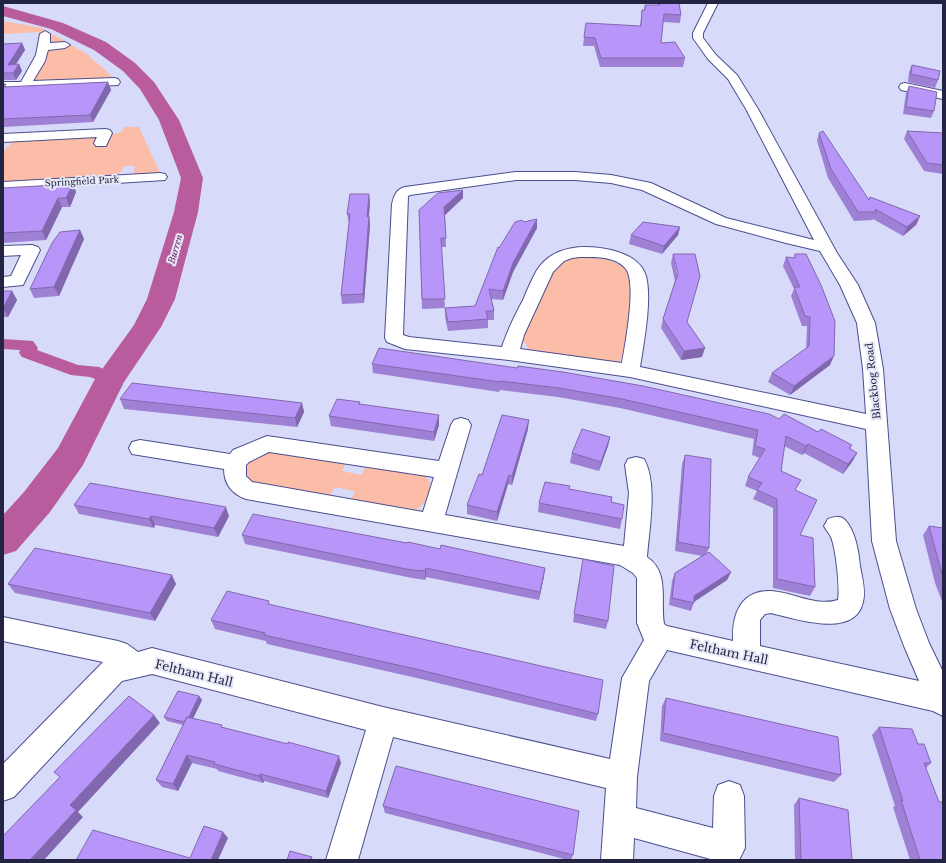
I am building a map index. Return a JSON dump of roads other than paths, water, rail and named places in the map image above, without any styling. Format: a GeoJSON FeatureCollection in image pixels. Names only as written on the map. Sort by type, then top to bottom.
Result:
{"type":"FeatureCollection","features":[{"type":"Feature","properties":{"kind":"street","name":"Blackbog Road"},"geometry":{"type":"LineString","coordinates":[[712,3],[698,33],[698,38],[712,57],[733,77],[752,108],[826,247],[849,285],[866,323],[874,369],[884,541],[903,609],[917,646],[942,701]]}},
{"type":"Feature","properties":{"kind":"street"},"geometry":{"type":"LineString","coordinates":[[25,85],[41,61],[44,47],[44,34]]}},
{"type":"Feature","properties":{"kind":"street"},"geometry":{"type":"LineString","coordinates":[[44,47],[65,45]]}},
{"type":"Feature","properties":{"kind":"street"},"geometry":{"type":"LineString","coordinates":[[3,86],[79,80],[114,82]]}},
{"type":"Feature","properties":{"kind":"street"},"geometry":{"type":"LineString","coordinates":[[905,86],[943,95]]}},
{"type":"Feature","properties":{"kind":"street"},"geometry":{"type":"LineString","coordinates":[[6,140],[105,133],[101,143]]}},
{"type":"Feature","properties":{"kind":"street","name":"Springfield Park"},"geometry":{"type":"LineString","coordinates":[[3,186],[127,173],[160,177]]}},
{"type":"Feature","properties":{"kind":"street"},"geometry":{"type":"LineString","coordinates":[[826,247],[792,240],[722,220],[646,186],[611,179],[575,176],[516,176],[405,191],[401,196],[400,204],[394,338],[405,343],[509,354],[630,371],[877,424]]}},
{"type":"Feature","properties":{"kind":"street"},"geometry":{"type":"LineString","coordinates":[[3,252],[32,250],[17,281],[3,282]]}},
{"type":"Feature","properties":{"kind":"street"},"geometry":{"type":"LineString","coordinates":[[509,354],[515,335],[550,263],[559,256],[575,251],[608,254],[625,261],[634,267],[638,276],[638,313],[630,371]]}},
{"type":"Feature","properties":{"kind":"street"},"geometry":{"type":"LineString","coordinates":[[431,522],[461,425]]}},
{"type":"Feature","properties":{"kind":"street"},"geometry":{"type":"LineString","coordinates":[[446,470],[267,444],[241,456],[235,463],[235,479],[246,490],[623,556],[635,560],[645,570],[651,581],[650,622],[654,632],[661,637],[636,678],[622,777],[617,860]]}},
{"type":"Feature","properties":{"kind":"street"},"geometry":{"type":"LineString","coordinates":[[140,448],[235,463]]}},
{"type":"Feature","properties":{"kind":"street"},"geometry":{"type":"LineString","coordinates":[[635,560],[640,493],[636,465]]}},
{"type":"Feature","properties":{"kind":"street"},"geometry":{"type":"LineString","coordinates":[[747,656],[747,618],[750,610],[756,604],[771,602],[832,614],[843,612],[848,607],[851,596],[846,548],[842,533],[836,526]]}},
{"type":"Feature","properties":{"kind":"street"},"geometry":{"type":"LineString","coordinates":[[3,629],[118,653],[135,665]]}},
{"type":"Feature","properties":{"kind":"street","name":"Feltham Hall"},"geometry":{"type":"LineString","coordinates":[[661,637],[942,701]]}},
{"type":"Feature","properties":{"kind":"street","name":"Feltham Hall"},"geometry":{"type":"LineString","coordinates":[[3,786],[114,670],[152,661],[383,722],[622,777]]}},
{"type":"Feature","properties":{"kind":"street"},"geometry":{"type":"LineString","coordinates":[[342,860],[383,722]]}},
{"type":"Feature","properties":{"kind":"street"},"geometry":{"type":"LineString","coordinates":[[620,820],[729,848],[729,796]]}},
{"type":"Feature","properties":{"kind":"waterway","name":"Burren"},"geometry":{"type":"LineString","coordinates":[[3,11],[57,26],[100,46],[129,67],[147,86],[169,120],[192,178],[186,212],[161,299],[147,327],[110,379],[71,456],[37,502],[3,540]]}},
{"type":"Feature","properties":{"kind":"waterway"},"geometry":{"type":"LineString","coordinates":[[3,344],[27,345],[29,348],[28,353],[77,371],[93,371],[110,379]]}}]}
